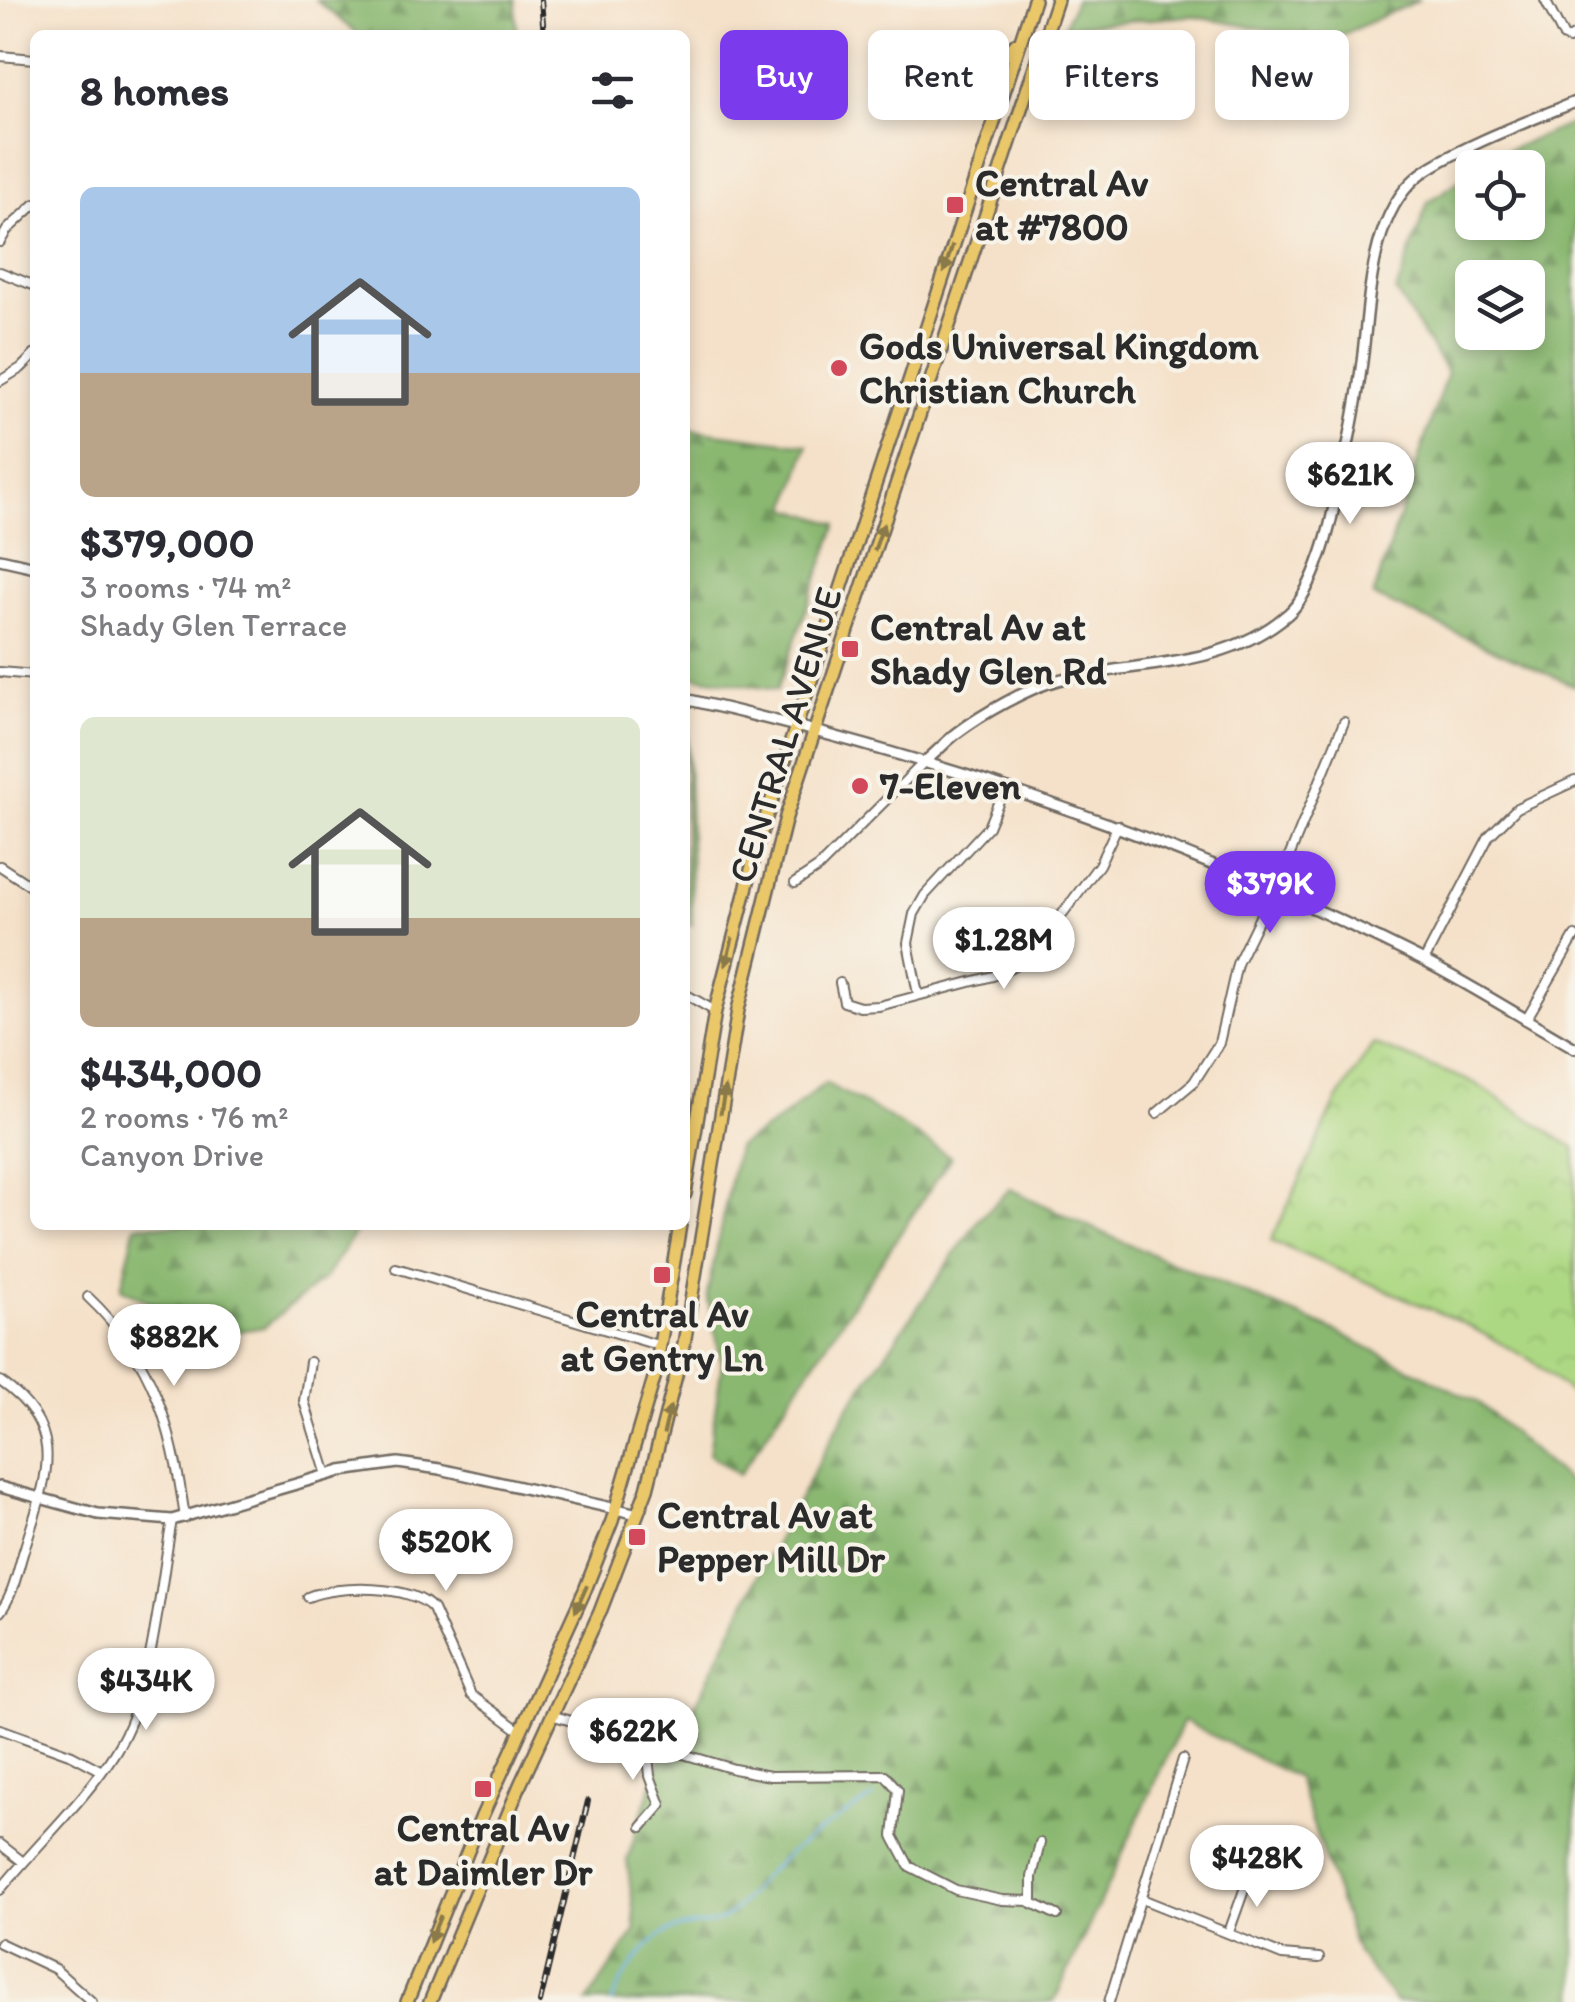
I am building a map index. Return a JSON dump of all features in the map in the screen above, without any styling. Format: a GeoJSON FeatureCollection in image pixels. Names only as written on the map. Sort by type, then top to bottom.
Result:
{"type":"FeatureCollection","features":[{"type":"Feature","properties":{"kind":"main road","name":"CENTRAL AVENUE"},"geometry":{"type":"LineString","coordinates":[[1009,75],[1034,0]]}},
{"type":"Feature","properties":{"kind":"main road","name":"CENTRAL AVENUE"},"geometry":{"type":"LineString","coordinates":[[430,2002],[551,1715],[600,1612],[638,1514],[666,1424],[684,1344],[738,1010],[786,818],[1057,0]]}},
{"type":"Feature","properties":{"kind":"main road"},"geometry":{"type":"LineString","coordinates":[[1009,51],[1022,37]]}},
{"type":"Feature","properties":{"kind":"main road","name":"CENTRAL AVENUE"},"geometry":{"type":"LineString","coordinates":[[690,1164],[715,1011],[747,879],[994,120]]}},
{"type":"Feature","properties":{"kind":"main road"},"geometry":{"type":"LineString","coordinates":[[407,2002],[520,1731],[585,1590],[616,1508],[661,1346],[679,1230]]}},
{"type":"Feature","properties":{"kind":"street"},"geometry":{"type":"LineString","coordinates":[[1544,0],[1564,36],[1575,35]]}},
{"type":"Feature","properties":{"kind":"street"},"geometry":{"type":"LineString","coordinates":[[0,56],[30,59]]}},
{"type":"Feature","properties":{"kind":"street"},"geometry":{"type":"LineString","coordinates":[[795,883],[819,868],[923,763],[974,721],[1051,682],[1166,665],[1220,650],[1240,643],[1290,612],[1302,597],[1331,521],[1361,369],[1371,280],[1387,220],[1398,198],[1420,174],[1575,102]]}},
{"type":"Feature","properties":{"kind":"street"},"geometry":{"type":"LineString","coordinates":[[0,242],[30,209]]}},
{"type":"Feature","properties":{"kind":"street"},"geometry":{"type":"LineString","coordinates":[[0,272],[30,284]]}},
{"type":"Feature","properties":{"kind":"street"},"geometry":{"type":"LineString","coordinates":[[0,380],[30,359]]}},
{"type":"Feature","properties":{"kind":"street"},"geometry":{"type":"LineString","coordinates":[[0,559],[30,565]]}},
{"type":"Feature","properties":{"kind":"street"},"geometry":{"type":"LineString","coordinates":[[0,672],[30,675]]}},
{"type":"Feature","properties":{"kind":"street"},"geometry":{"type":"LineString","coordinates":[[690,700],[816,730],[1118,825],[1424,961],[1575,1048]]}},
{"type":"Feature","properties":{"kind":"street"},"geometry":{"type":"LineString","coordinates":[[1157,1114],[1186,1091],[1212,1058],[1224,1031],[1237,964],[1289,857],[1344,722]]}},
{"type":"Feature","properties":{"kind":"street"},"geometry":{"type":"LineString","coordinates":[[1424,961],[1489,836],[1518,808],[1575,781]]}},
{"type":"Feature","properties":{"kind":"street"},"geometry":{"type":"LineString","coordinates":[[918,994],[908,943],[914,914],[926,894],[988,827],[1004,789]]}},
{"type":"Feature","properties":{"kind":"street"},"geometry":{"type":"LineString","coordinates":[[840,983],[844,1002],[860,1007],[879,1006],[992,976],[1017,964],[1084,886],[1118,825]]}},
{"type":"Feature","properties":{"kind":"street"},"geometry":{"type":"LineString","coordinates":[[0,866],[30,886]]}},
{"type":"Feature","properties":{"kind":"street"},"geometry":{"type":"LineString","coordinates":[[1526,1020],[1575,936]]}},
{"type":"Feature","properties":{"kind":"street"},"geometry":{"type":"LineString","coordinates":[[690,997],[715,1011]]}},
{"type":"Feature","properties":{"kind":"street"},"geometry":{"type":"LineString","coordinates":[[396,1268],[661,1346]]}},
{"type":"Feature","properties":{"kind":"street"},"geometry":{"type":"LineString","coordinates":[[88,1297],[109,1316],[135,1354],[165,1412],[186,1518]]}},
{"type":"Feature","properties":{"kind":"street"},"geometry":{"type":"LineString","coordinates":[[310,1362],[304,1401],[327,1475]]}},
{"type":"Feature","properties":{"kind":"street"},"geometry":{"type":"LineString","coordinates":[[0,1381],[23,1400],[44,1432],[48,1463],[10,1595],[0,1612]]}},
{"type":"Feature","properties":{"kind":"street"},"geometry":{"type":"LineString","coordinates":[[0,1487],[98,1514],[172,1520],[327,1475],[384,1463],[411,1464],[638,1514]]}},
{"type":"Feature","properties":{"kind":"street"},"geometry":{"type":"LineString","coordinates":[[0,1890],[102,1771],[123,1739],[137,1703],[172,1520]]}},
{"type":"Feature","properties":{"kind":"street"},"geometry":{"type":"LineString","coordinates":[[308,1596],[328,1590],[402,1591],[426,1601],[471,1696],[520,1731]]}},
{"type":"Feature","properties":{"kind":"street"},"geometry":{"type":"LineString","coordinates":[[551,1715],[770,1776],[863,1773],[890,1777],[898,1790],[893,1836],[909,1866],[956,1890],[1032,1902],[1057,1915]]}},
{"type":"Feature","properties":{"kind":"street"},"geometry":{"type":"LineString","coordinates":[[0,1729],[72,1755],[102,1771]]}},
{"type":"Feature","properties":{"kind":"street"},"geometry":{"type":"LineString","coordinates":[[642,1827],[661,1805],[650,1776],[647,1744]]}},
{"type":"Feature","properties":{"kind":"street"},"geometry":{"type":"LineString","coordinates":[[1109,2002],[1183,1760]]}},
{"type":"Feature","properties":{"kind":"street"},"geometry":{"type":"LineString","coordinates":[[0,1844],[23,1862]]}},
{"type":"Feature","properties":{"kind":"street"},"geometry":{"type":"LineString","coordinates":[[1032,1902],[1032,1878],[1040,1844]]}},
{"type":"Feature","properties":{"kind":"street"},"geometry":{"type":"LineString","coordinates":[[1229,1932],[1249,1876]]}},
{"type":"Feature","properties":{"kind":"street"},"geometry":{"type":"LineString","coordinates":[[1142,1899],[1289,1957],[1319,1958]]}},
{"type":"Feature","properties":{"kind":"street"},"geometry":{"type":"LineString","coordinates":[[0,1943],[55,1969],[92,2002]]}},
{"type":"Feature","properties":{"kind":"green space"},"geometry":{"type":"Polygon","coordinates":[[[316,0],[515,0],[517,30],[353,30],[316,0]]]}},
{"type":"Feature","properties":{"kind":"green space"},"geometry":{"type":"Polygon","coordinates":[[[1075,0],[1419,0],[1349,32],[1270,30],[1190,16],[1064,26],[1075,0]]]}},
{"type":"Feature","properties":{"kind":"green space"},"geometry":{"type":"Polygon","coordinates":[[[1575,122],[1575,686],[1373,596],[1447,373],[1396,292],[1428,202],[1455,184],[1455,240],[1545,240],[1545,150],[1508,150],[1575,122]]]}},
{"type":"Feature","properties":{"kind":"green space"},"geometry":{"type":"Polygon","coordinates":[[[690,430],[808,445],[788,508],[837,524],[777,690],[690,676],[690,430]]]}},
{"type":"Feature","properties":{"kind":"green space"},"geometry":{"type":"Polygon","coordinates":[[[690,843],[692,925],[690,924],[690,843]]]}},
{"type":"Feature","properties":{"kind":"green space"},"geometry":{"type":"Polygon","coordinates":[[[1373,1044],[1475,1083],[1575,1149],[1575,1397],[1531,1360],[1463,1323],[1271,1241],[1336,1102],[1373,1044]]]}},
{"type":"Feature","properties":{"kind":"green space"},"geometry":{"type":"Polygon","coordinates":[[[825,1083],[951,1157],[739,1475],[709,1454],[722,1363],[707,1295],[737,1147],[777,1122],[825,1083]]]}},
{"type":"Feature","properties":{"kind":"green space"},"geometry":{"type":"Polygon","coordinates":[[[1010,1189],[1118,1240],[1335,1331],[1479,1403],[1575,1488],[1575,2002],[1396,2002],[1357,1953],[1297,1778],[1183,1721],[1054,2002],[836,2002],[822,1993],[793,2002],[587,2002],[636,1930],[627,1860],[671,1728],[693,1710],[760,1572],[846,1411],[979,1219],[1010,1189]]]}},
{"type":"Feature","properties":{"kind":"green space"},"geometry":{"type":"Polygon","coordinates":[[[135,1230],[357,1230],[325,1278],[264,1327],[216,1335],[121,1288],[135,1230]]]}},
{"type":"Feature","properties":{"kind":"waterway"},"geometry":{"type":"LineString","coordinates":[[612,2002],[621,1982],[652,1943],[670,1931],[715,1922],[729,1915],[791,1852],[874,1797]]}},
{"type":"Feature","properties":{"kind":"railway"},"geometry":{"type":"LineString","coordinates":[[541,0],[544,30]]}},
{"type":"Feature","properties":{"kind":"railway"},"geometry":{"type":"LineString","coordinates":[[540,2002],[588,1801]]}},
{"type":"Feature","properties":{"kind":"place","name":"Central Av at #7800"},"geometry":{"type":"Point","coordinates":[955,205]}},
{"type":"Feature","properties":{"kind":"place","name":"Gods Universal Kingdom Christian Church"},"geometry":{"type":"Point","coordinates":[839,368]}},
{"type":"Feature","properties":{"kind":"place","name":"Central Av at Shady Glen Rd"},"geometry":{"type":"Point","coordinates":[850,649]}},
{"type":"Feature","properties":{"kind":"place","name":"7-Eleven"},"geometry":{"type":"Point","coordinates":[860,786]}},
{"type":"Feature","properties":{"kind":"place","name":"Central Av at Gentry Ln"},"geometry":{"type":"Point","coordinates":[662,1275]}},
{"type":"Feature","properties":{"kind":"place","name":"Central Av at Pepper Mill Dr"},"geometry":{"type":"Point","coordinates":[637,1537]}},
{"type":"Feature","properties":{"kind":"place","name":"Central Av at Daimler Dr"},"geometry":{"type":"Point","coordinates":[483,1789]}}]}
